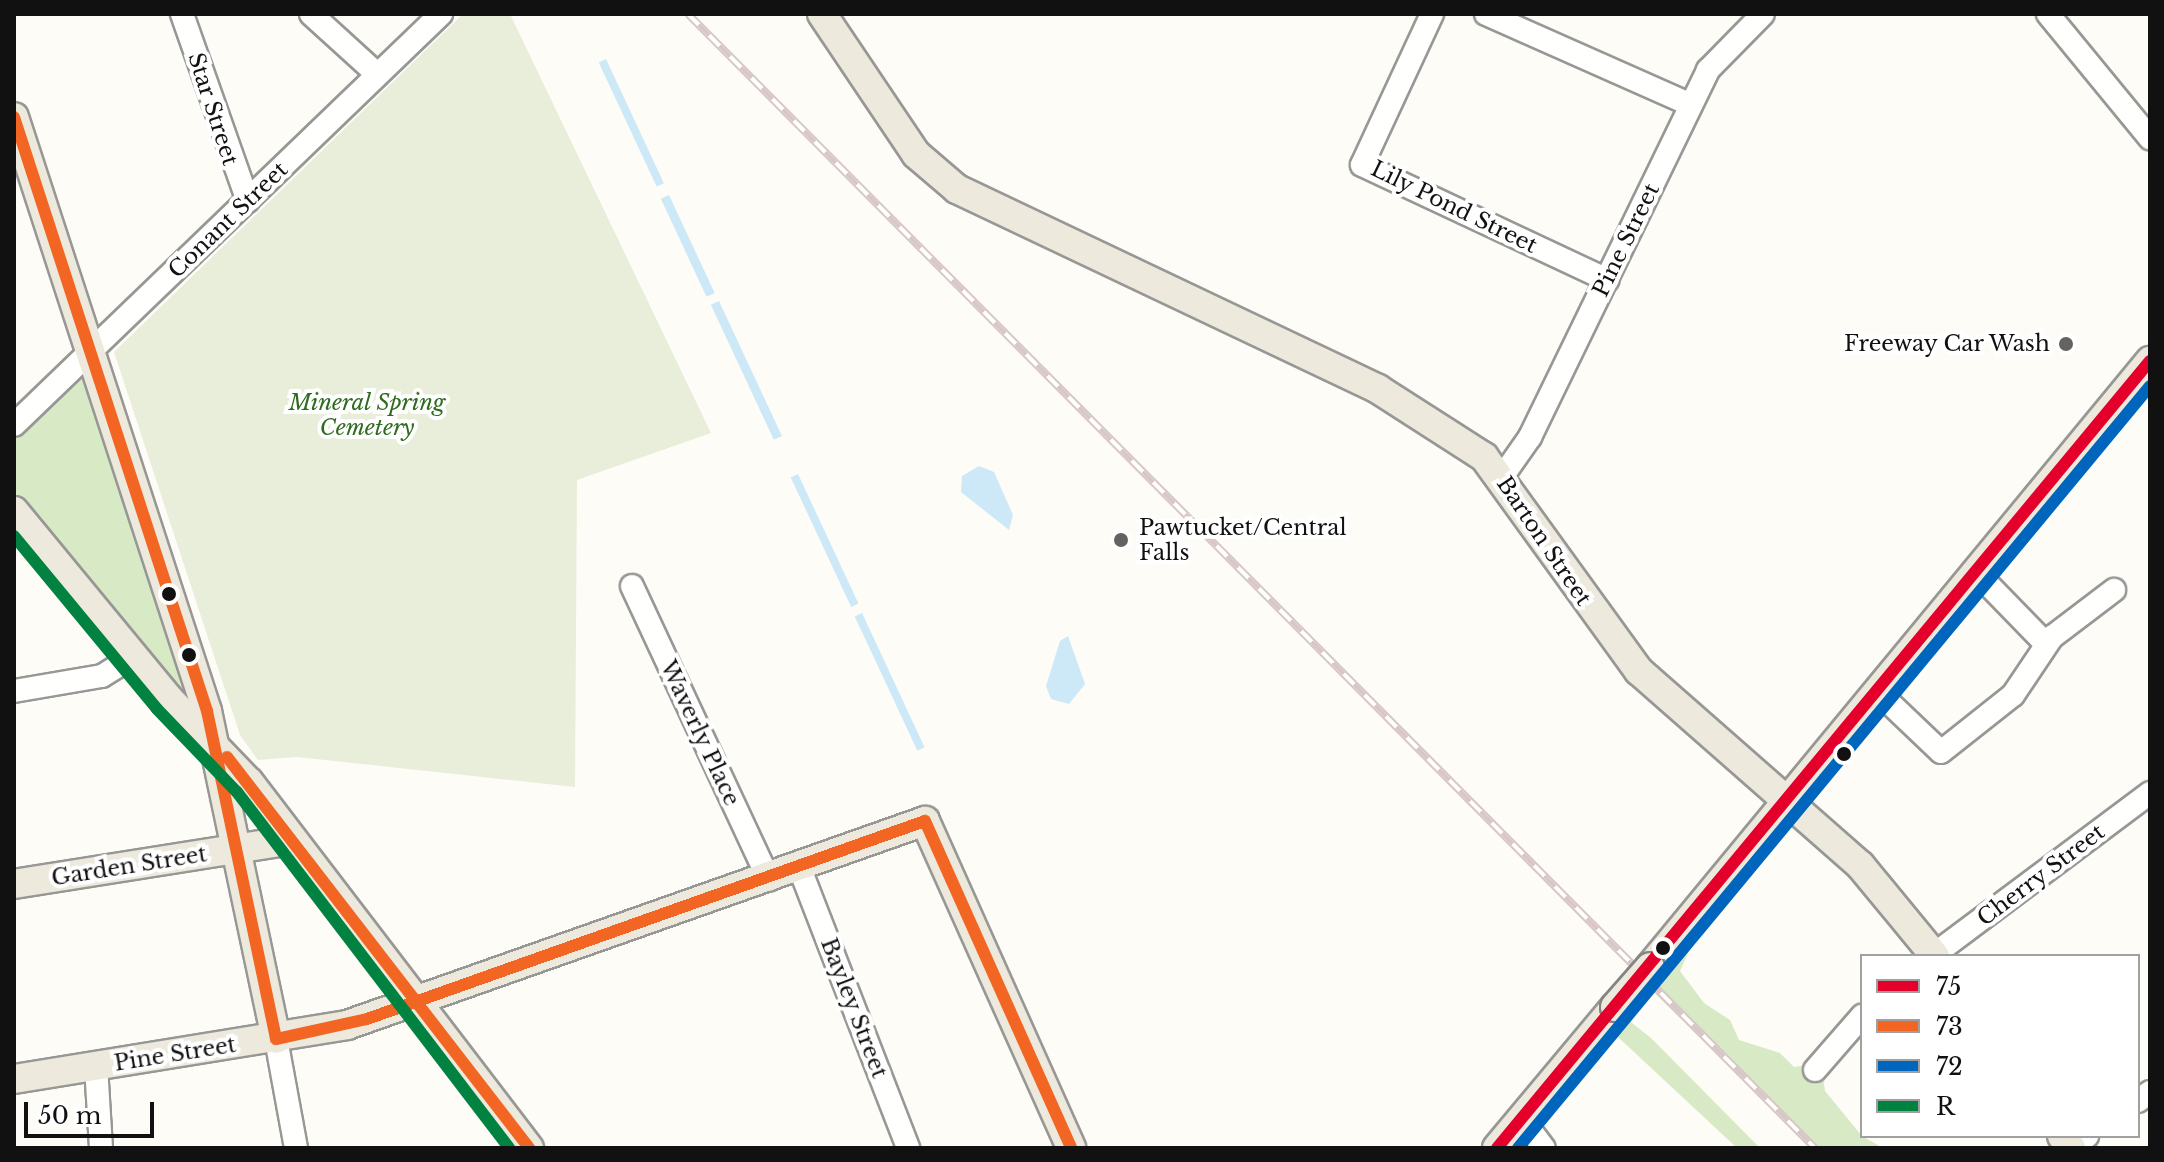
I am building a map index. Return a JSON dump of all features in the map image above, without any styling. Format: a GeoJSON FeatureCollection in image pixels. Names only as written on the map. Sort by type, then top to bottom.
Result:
{"type":"FeatureCollection","features":[{"type":"Feature","properties":{"kind":"main road","name":"Barton Street"},"geometry":{"type":"LineString","coordinates":[[822,14],[916,154],[940,177],[1003,214],[1389,394],[1460,438],[1502,477],[1625,654],[1874,880],[1933,954]]}},
{"type":"Feature","properties":{"kind":"main road"},"geometry":{"type":"LineString","coordinates":[[14,117],[93,351],[217,747],[240,848],[276,1039]]}},
{"type":"Feature","properties":{"kind":"main road"},"geometry":{"type":"LineString","coordinates":[[1497,1148],[2150,361]]}},
{"type":"Feature","properties":{"kind":"main road"},"geometry":{"type":"LineString","coordinates":[[14,511],[133,657],[217,747],[529,1148]]}},
{"type":"Feature","properties":{"kind":"main road","name":"Pine Street"},"geometry":{"type":"LineString","coordinates":[[14,1079],[276,1039],[415,1001],[769,880],[925,821],[1071,1148]]}},
{"type":"Feature","properties":{"kind":"main road","name":"Garden Street"},"geometry":{"type":"LineString","coordinates":[[14,884],[292,840]]}},
{"type":"Feature","properties":{"kind":"street","name":"Star Street"},"geometry":{"type":"LineString","coordinates":[[182,14],[248,201]]}},
{"type":"Feature","properties":{"kind":"street"},"geometry":{"type":"LineString","coordinates":[[311,14],[377,74]]}},
{"type":"Feature","properties":{"kind":"street","name":"Conant Street"},"geometry":{"type":"LineString","coordinates":[[14,425],[441,14]]}},
{"type":"Feature","properties":{"kind":"street","name":"Lily Pond Street"},"geometry":{"type":"LineString","coordinates":[[1432,14],[1362,165],[1607,280]]}},
{"type":"Feature","properties":{"kind":"street"},"geometry":{"type":"LineString","coordinates":[[1486,14],[1691,105]]}},
{"type":"Feature","properties":{"kind":"street","name":"Pine Street"},"geometry":{"type":"LineString","coordinates":[[1502,477],[1530,437],[1708,70],[1763,14]]}},
{"type":"Feature","properties":{"kind":"street"},"geometry":{"type":"LineString","coordinates":[[2048,14],[2150,138]]}},
{"type":"Feature","properties":{"kind":"street"},"geometry":{"type":"LineString","coordinates":[[1975,571],[2046,644]]}},
{"type":"Feature","properties":{"kind":"street","name":"Waverly Place"},"geometry":{"type":"LineString","coordinates":[[632,586],[769,880]]}},
{"type":"Feature","properties":{"kind":"street"},"geometry":{"type":"LineString","coordinates":[[1877,691],[1941,752],[2013,695],[2046,644],[2114,590]]}},
{"type":"Feature","properties":{"kind":"street"},"geometry":{"type":"LineString","coordinates":[[14,691],[102,676],[133,657]]}},
{"type":"Feature","properties":{"kind":"street","name":"Cherry Street"},"geometry":{"type":"LineString","coordinates":[[1935,954],[2150,793]]}},
{"type":"Feature","properties":{"kind":"street","name":"Bayley Street"},"geometry":{"type":"LineString","coordinates":[[800,869],[908,1148]]}},
{"type":"Feature","properties":{"kind":"street"},"geometry":{"type":"LineString","coordinates":[[1815,1070],[1860,1018]]}},
{"type":"Feature","properties":{"kind":"street"},"geometry":{"type":"LineString","coordinates":[[276,1039],[296,1148]]}},
{"type":"Feature","properties":{"kind":"street"},"geometry":{"type":"LineString","coordinates":[[96,1066],[101,1148]]}},
{"type":"Feature","properties":{"kind":"street"},"geometry":{"type":"LineString","coordinates":[[1522,1119],[1544,1148]]}},
{"type":"Feature","properties":{"kind":"green space","name":"Mineral Spring Cemetery"},"geometry":{"type":"Polygon","coordinates":[[[463,14],[510,14],[711,433],[577,480],[575,787],[297,757],[258,760],[240,735],[114,352],[463,14]]]}},
{"type":"Feature","properties":{"kind":"green space"},"geometry":{"type":"Polygon","coordinates":[[[83,357],[213,727],[14,508],[14,422],[83,357]]]}},
{"type":"Feature","properties":{"kind":"green space"},"geometry":{"type":"Polygon","coordinates":[[[1698,931],[1680,971],[1704,1003],[1730,1020],[1739,1040],[1780,1053],[1794,1067],[1821,1063],[1825,1091],[1860,1134],[1860,1138],[1883,1148],[1815,1148],[1638,977],[1698,931]]]}},
{"type":"Feature","properties":{"kind":"green space"},"geometry":{"type":"Polygon","coordinates":[[[1613,1008],[1651,1038],[1760,1148],[1737,1148],[1604,1024],[1613,1008]]]}},
{"type":"Feature","properties":{"kind":"water"},"geometry":{"type":"Polygon","coordinates":[[[606,59],[664,183],[657,187],[599,62],[606,59]]]}},
{"type":"Feature","properties":{"kind":"water"},"geometry":{"type":"Polygon","coordinates":[[[669,195],[715,293],[706,297],[661,199],[669,195]]]}},
{"type":"Feature","properties":{"kind":"water"},"geometry":{"type":"Polygon","coordinates":[[[719,301],[782,436],[774,440],[711,305],[719,301]]]}},
{"type":"Feature","properties":{"kind":"water"},"geometry":{"type":"Polygon","coordinates":[[[979,466],[994,472],[1013,515],[1009,530],[961,492],[962,476],[979,466]]]}},
{"type":"Feature","properties":{"kind":"water"},"geometry":{"type":"Polygon","coordinates":[[[798,474],[858,604],[851,607],[791,477],[798,474]]]}},
{"type":"Feature","properties":{"kind":"water"},"geometry":{"type":"Polygon","coordinates":[[[862,613],[925,747],[917,751],[855,616],[862,613]]]}},
{"type":"Feature","properties":{"kind":"water"},"geometry":{"type":"Polygon","coordinates":[[[1068,636],[1085,684],[1069,704],[1051,699],[1046,686],[1060,641],[1068,636]]]}},
{"type":"Feature","properties":{"kind":"railway"},"geometry":{"type":"LineString","coordinates":[[688,14],[1815,1148]]}},
{"type":"Feature","properties":{"kind":"transit line","name":"73"},"geometry":{"type":"LineString","coordinates":[[14,117],[207,711],[276,1039],[367,1019],[925,821],[1071,1148]]}},
{"type":"Feature","properties":{"kind":"transit line","name":"75"},"geometry":{"type":"LineString","coordinates":[[1497,1148],[2150,361]]}},
{"type":"Feature","properties":{"kind":"transit line","name":"72"},"geometry":{"type":"LineString","coordinates":[[1518,1148],[2150,386]]}},
{"type":"Feature","properties":{"kind":"transit line","name":"R"},"geometry":{"type":"LineString","coordinates":[[14,536],[157,709],[237,792],[509,1148]]}},
{"type":"Feature","properties":{"kind":"transit line","name":"73"},"geometry":{"type":"LineString","coordinates":[[227,757],[529,1148]]}},
{"type":"Feature","properties":{"kind":"place","name":"Freeway Car Wash"},"geometry":{"type":"Point","coordinates":[2066,344]}},
{"type":"Feature","properties":{"kind":"place","name":"Pawtucket/Central Falls"},"geometry":{"type":"Point","coordinates":[1121,540]}}]}
